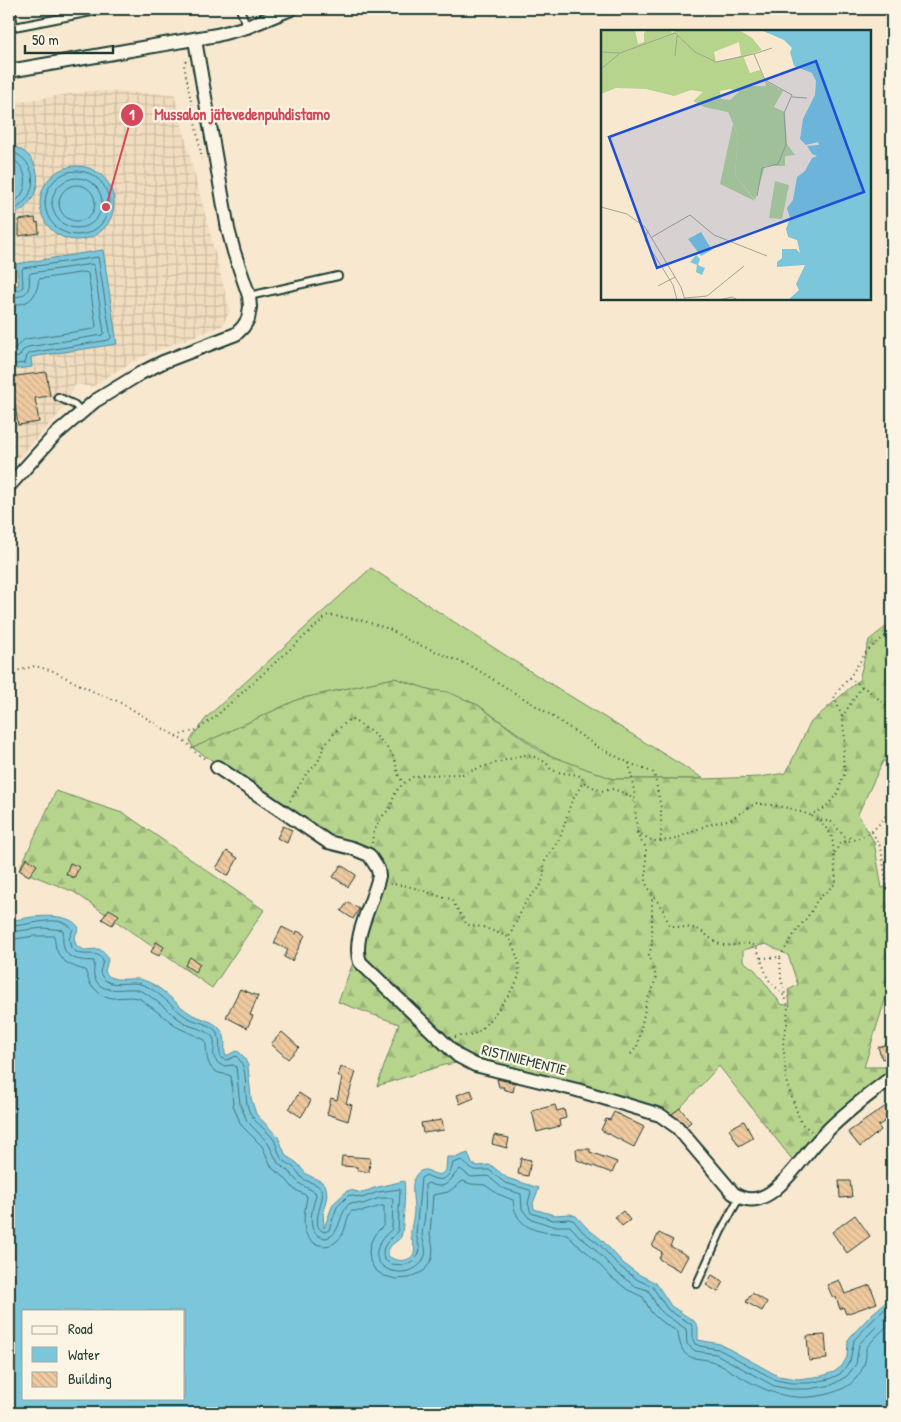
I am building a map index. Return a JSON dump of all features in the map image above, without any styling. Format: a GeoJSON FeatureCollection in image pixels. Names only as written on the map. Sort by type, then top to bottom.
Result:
{"type":"FeatureCollection","features":[{"type":"Feature","properties":{"kind":"street"},"geometry":{"type":"LineString","coordinates":[[9,72],[194,40],[247,26],[291,9]]}},
{"type":"Feature","properties":{"kind":"street"},"geometry":{"type":"LineString","coordinates":[[9,486],[54,436],[81,412],[118,386],[142,372],[236,334],[248,319],[250,296],[228,229],[194,40]]}},
{"type":"Feature","properties":{"kind":"street"},"geometry":{"type":"LineString","coordinates":[[217,767],[328,842],[358,850],[369,856],[378,869],[378,882]]}},
{"type":"Feature","properties":{"kind":"street","name":"RISTINIEMENTIE"},"geometry":{"type":"LineString","coordinates":[[378,882],[359,943],[358,955],[360,962],[458,1056],[475,1065],[604,1097],[660,1115],[677,1128],[739,1198]]}},
{"type":"Feature","properties":{"kind":"street"},"geometry":{"type":"LineString","coordinates":[[739,1198],[748,1201],[754,1200],[778,1188],[829,1128],[892,1077]]}},
{"type":"Feature","properties":{"kind":"lane"},"geometry":{"type":"LineString","coordinates":[[11,9],[11,27],[85,11],[107,9]]}},
{"type":"Feature","properties":{"kind":"lane"},"geometry":{"type":"LineString","coordinates":[[240,9],[247,26]]}},
{"type":"Feature","properties":{"kind":"lane"},"geometry":{"type":"LineString","coordinates":[[250,296],[338,276]]}},
{"type":"Feature","properties":{"kind":"lane"},"geometry":{"type":"LineString","coordinates":[[58,397],[75,405],[81,412]]}},
{"type":"Feature","properties":{"kind":"lane"},"geometry":{"type":"LineString","coordinates":[[697,1284],[739,1198]]}},
{"type":"Feature","properties":{"kind":"path"},"geometry":{"type":"LineString","coordinates":[[176,736],[196,730],[215,717],[328,615],[361,620],[389,629],[410,641],[473,667],[598,747],[654,773],[661,808],[661,842]]}},
{"type":"Feature","properties":{"kind":"path"},"geometry":{"type":"LineString","coordinates":[[810,815],[825,808],[837,794],[845,772],[843,757],[845,739],[842,717],[834,696],[849,678],[866,652],[892,630]]}},
{"type":"Feature","properties":{"kind":"path"},"geometry":{"type":"LineString","coordinates":[[9,674],[35,666],[53,671],[96,693],[117,701],[176,736],[217,767]]}},
{"type":"Feature","properties":{"kind":"path"},"geometry":{"type":"LineString","coordinates":[[849,678],[892,708]]}},
{"type":"Feature","properties":{"kind":"path"},"geometry":{"type":"LineString","coordinates":[[842,717],[862,686]]}},
{"type":"Feature","properties":{"kind":"path"},"geometry":{"type":"LineString","coordinates":[[283,811],[305,776],[318,762],[324,746],[338,729],[350,719],[376,735],[394,758],[397,775],[404,783]]}},
{"type":"Feature","properties":{"kind":"path"},"geometry":{"type":"LineString","coordinates":[[369,856],[373,834],[380,819],[390,808],[396,791],[413,777],[422,775],[463,774],[478,768],[530,755],[546,763],[552,770],[569,775],[577,774],[582,777],[583,782],[601,791],[613,789],[629,795],[634,802]]}},
{"type":"Feature","properties":{"kind":"path"},"geometry":{"type":"LineString","coordinates":[[629,763],[637,832],[646,847],[646,884],[663,910],[669,924],[675,927],[687,927],[698,930],[718,944],[726,946],[748,942],[756,946],[762,958],[768,979],[786,997]]}},
{"type":"Feature","properties":{"kind":"path"},"geometry":{"type":"LineString","coordinates":[[509,937],[523,906],[542,884],[545,861],[560,838],[571,803],[583,782]]}},
{"type":"Feature","properties":{"kind":"path"},"geometry":{"type":"LineString","coordinates":[[637,832],[653,841],[673,840],[707,825],[731,819],[756,803],[789,808],[819,820],[832,822],[844,836],[856,840]]}},
{"type":"Feature","properties":{"kind":"path"},"geometry":{"type":"LineString","coordinates":[[834,855],[840,843],[856,840],[872,832],[892,808]]}},
{"type":"Feature","properties":{"kind":"path"},"geometry":{"type":"LineString","coordinates":[[819,820],[831,834],[836,872],[835,885],[817,900],[811,912],[780,957],[781,978],[788,1005],[787,1024],[783,1040],[786,1081],[801,1123],[820,1138]]}},
{"type":"Feature","properties":{"kind":"path"},"geometry":{"type":"LineString","coordinates":[[872,832],[882,848],[886,888],[892,893]]}},
{"type":"Feature","properties":{"kind":"path"},"geometry":{"type":"LineString","coordinates":[[378,882],[390,885],[399,883],[451,899],[467,925],[483,927],[509,937],[518,956],[519,975],[513,988],[495,1013],[476,1034],[456,1036],[445,1044]]}},
{"type":"Feature","properties":{"kind":"path"},"geometry":{"type":"LineString","coordinates":[[631,1054],[637,1047],[647,1000],[656,977],[649,955],[652,944],[652,895]]}},
{"type":"Feature","properties":{"kind":"path"},"geometry":{"type":"LineString","coordinates":[[762,958],[780,957]]}},
{"type":"Feature","properties":{"kind":"shaded area"},"geometry":{"type":"Polygon","coordinates":[[[90,91],[174,94],[230,311],[222,326],[160,349],[134,361],[92,387],[76,384],[61,412],[9,467],[9,103],[90,91]]]}},
{"type":"Feature","properties":{"kind":"green space"},"geometry":{"type":"Polygon","coordinates":[[[371,568],[525,668],[704,779],[613,779],[548,755],[478,705],[394,678],[299,699],[193,748],[190,740],[207,717],[371,568]]]}},
{"type":"Feature","properties":{"kind":"green space"},"geometry":{"type":"Polygon","coordinates":[[[892,622],[892,763],[883,761],[858,814],[874,842],[882,888],[892,885],[892,978],[864,1067],[892,1067],[892,1074],[796,1160],[791,1158],[719,1066],[680,1108],[669,1116],[463,1062],[444,1065],[377,1086],[399,1024],[338,1002],[353,963],[377,880],[368,859],[351,851],[193,748],[299,699],[394,678],[431,690],[448,692],[478,705],[541,752],[613,779],[704,779],[759,777],[786,773],[810,723],[859,680],[869,640],[892,622]],[[766,944],[743,950],[743,961],[755,970],[781,1004],[790,1006],[788,990],[798,985],[788,955],[766,944]]]}},
{"type":"Feature","properties":{"kind":"green space"},"geometry":{"type":"Polygon","coordinates":[[[56,791],[125,814],[264,910],[212,988],[74,892],[19,870],[56,791]]]}},
{"type":"Feature","properties":{"kind":"water"},"geometry":{"type":"Polygon","coordinates":[[[9,145],[22,150],[31,158],[36,168],[37,180],[36,191],[30,202],[21,211],[9,217],[9,145]]]}},
{"type":"Feature","properties":{"kind":"water"},"geometry":{"type":"Polygon","coordinates":[[[77,166],[91,169],[103,177],[111,189],[114,203],[111,217],[103,229],[91,237],[77,240],[63,237],[51,229],[43,217],[40,203],[43,189],[51,177],[63,169],[77,166]]]}},
{"type":"Feature","properties":{"kind":"water"},"geometry":{"type":"Polygon","coordinates":[[[103,250],[117,344],[31,357],[32,367],[9,370],[9,287],[19,285],[16,264],[103,250]]]}},
{"type":"Feature","properties":{"kind":"water"},"geometry":{"type":"Polygon","coordinates":[[[32,917],[58,917],[70,920],[79,928],[74,938],[76,945],[84,950],[99,949],[105,953],[108,960],[105,971],[112,978],[138,979],[150,983],[193,1015],[217,1026],[224,1035],[226,1056],[236,1051],[239,1052],[244,1057],[248,1066],[251,1098],[256,1114],[278,1137],[286,1156],[297,1163],[306,1174],[322,1182],[326,1187],[327,1196],[323,1213],[324,1228],[333,1204],[347,1191],[362,1193],[374,1188],[404,1181],[402,1234],[388,1251],[388,1255],[394,1259],[409,1259],[414,1251],[411,1234],[414,1210],[413,1187],[416,1175],[425,1170],[441,1174],[446,1170],[447,1157],[457,1157],[468,1153],[472,1164],[492,1166],[507,1178],[539,1188],[533,1203],[534,1209],[554,1215],[570,1214],[576,1216],[623,1263],[638,1274],[656,1283],[671,1306],[694,1321],[698,1327],[698,1340],[720,1344],[778,1376],[798,1379],[822,1376],[834,1372],[842,1366],[847,1357],[850,1337],[873,1313],[892,1297],[892,1413],[9,1413],[9,921],[32,917]]]}},
{"type":"Feature","properties":{"kind":"building"},"geometry":{"type":"Polygon","coordinates":[[[35,218],[36,223],[38,222],[39,233],[19,236],[19,220],[35,218]]]}},
{"type":"Feature","properties":{"kind":"building"},"geometry":{"type":"Polygon","coordinates":[[[46,372],[50,396],[35,398],[39,422],[18,425],[14,397],[9,398],[9,377],[46,372]]]}},
{"type":"Feature","properties":{"kind":"building"},"geometry":{"type":"Polygon","coordinates":[[[283,826],[292,830],[287,843],[277,838],[283,826]]]}},
{"type":"Feature","properties":{"kind":"building"},"geometry":{"type":"Polygon","coordinates":[[[227,851],[238,858],[228,876],[216,868],[227,851]]]}},
{"type":"Feature","properties":{"kind":"building"},"geometry":{"type":"Polygon","coordinates":[[[27,858],[37,865],[29,876],[19,870],[27,858]]]}},
{"type":"Feature","properties":{"kind":"building"},"geometry":{"type":"Polygon","coordinates":[[[70,863],[79,867],[74,878],[66,874],[70,863]]]}},
{"type":"Feature","properties":{"kind":"building"},"geometry":{"type":"Polygon","coordinates":[[[341,865],[356,875],[348,887],[333,877],[341,865]]]}},
{"type":"Feature","properties":{"kind":"building"},"geometry":{"type":"Polygon","coordinates":[[[348,902],[359,909],[353,919],[341,911],[348,902]]]}},
{"type":"Feature","properties":{"kind":"building"},"geometry":{"type":"Polygon","coordinates":[[[109,909],[119,915],[112,925],[102,919],[109,909]]]}},
{"type":"Feature","properties":{"kind":"building"},"geometry":{"type":"Polygon","coordinates":[[[282,927],[296,934],[297,931],[305,935],[292,961],[284,957],[288,950],[274,943],[282,927]]]}},
{"type":"Feature","properties":{"kind":"building"},"geometry":{"type":"Polygon","coordinates":[[[156,942],[164,947],[159,956],[151,952],[156,942]]]}},
{"type":"Feature","properties":{"kind":"building"},"geometry":{"type":"Polygon","coordinates":[[[190,957],[200,964],[195,972],[185,965],[190,957]]]}},
{"type":"Feature","properties":{"kind":"building"},"geometry":{"type":"Polygon","coordinates":[[[240,989],[258,996],[250,1015],[253,1016],[247,1028],[226,1017],[240,989]]]}},
{"type":"Feature","properties":{"kind":"building"},"geometry":{"type":"Polygon","coordinates":[[[282,1032],[299,1047],[288,1059],[271,1044],[282,1032]]]}},
{"type":"Feature","properties":{"kind":"building"},"geometry":{"type":"Polygon","coordinates":[[[892,1043],[892,1056],[882,1059],[878,1047],[892,1043]]]}},
{"type":"Feature","properties":{"kind":"building"},"geometry":{"type":"Polygon","coordinates":[[[341,1067],[356,1072],[346,1103],[352,1105],[348,1121],[327,1114],[331,1098],[337,1100],[342,1078],[338,1076],[341,1067]]]}},
{"type":"Feature","properties":{"kind":"building"},"geometry":{"type":"Polygon","coordinates":[[[497,1079],[515,1083],[513,1092],[503,1089],[504,1087],[499,1087],[497,1079]]]}},
{"type":"Feature","properties":{"kind":"building"},"geometry":{"type":"Polygon","coordinates":[[[471,1090],[474,1098],[460,1104],[457,1095],[471,1090]]]}},
{"type":"Feature","properties":{"kind":"building"},"geometry":{"type":"Polygon","coordinates":[[[299,1093],[311,1101],[301,1117],[289,1109],[299,1093]]]}},
{"type":"Feature","properties":{"kind":"building"},"geometry":{"type":"Polygon","coordinates":[[[555,1105],[557,1111],[564,1109],[566,1118],[559,1120],[560,1126],[537,1132],[532,1111],[555,1105]]]}},
{"type":"Feature","properties":{"kind":"building"},"geometry":{"type":"Polygon","coordinates":[[[886,1106],[892,1116],[878,1126],[881,1130],[860,1147],[848,1132],[886,1106]]]}},
{"type":"Feature","properties":{"kind":"building"},"geometry":{"type":"Polygon","coordinates":[[[680,1108],[691,1122],[686,1126],[672,1114],[680,1108]]]}},
{"type":"Feature","properties":{"kind":"building"},"geometry":{"type":"Polygon","coordinates":[[[614,1112],[644,1127],[634,1147],[601,1130],[606,1119],[610,1120],[614,1112]]]}},
{"type":"Feature","properties":{"kind":"building"},"geometry":{"type":"Polygon","coordinates":[[[442,1120],[444,1130],[423,1133],[421,1123],[442,1120]]]}},
{"type":"Feature","properties":{"kind":"building"},"geometry":{"type":"Polygon","coordinates":[[[744,1121],[753,1138],[739,1146],[729,1129],[744,1121]]]}},
{"type":"Feature","properties":{"kind":"building"},"geometry":{"type":"Polygon","coordinates":[[[494,1135],[509,1138],[507,1148],[492,1144],[494,1135]]]}},
{"type":"Feature","properties":{"kind":"building"},"geometry":{"type":"Polygon","coordinates":[[[576,1149],[590,1149],[590,1152],[617,1162],[612,1173],[577,1160],[576,1149]]]}},
{"type":"Feature","properties":{"kind":"building"},"geometry":{"type":"Polygon","coordinates":[[[342,1156],[370,1158],[369,1172],[357,1170],[357,1167],[341,1166],[342,1156]]]}},
{"type":"Feature","properties":{"kind":"building"},"geometry":{"type":"Polygon","coordinates":[[[521,1158],[531,1160],[528,1176],[518,1174],[521,1158]]]}},
{"type":"Feature","properties":{"kind":"building"},"geometry":{"type":"Polygon","coordinates":[[[839,1181],[850,1181],[852,1197],[840,1198],[839,1181]]]}},
{"type":"Feature","properties":{"kind":"building"},"geometry":{"type":"Polygon","coordinates":[[[623,1211],[630,1220],[622,1226],[615,1217],[623,1211]]]}},
{"type":"Feature","properties":{"kind":"building"},"geometry":{"type":"Polygon","coordinates":[[[855,1215],[870,1236],[847,1253],[832,1232],[855,1215]]]}},
{"type":"Feature","properties":{"kind":"building"},"geometry":{"type":"Polygon","coordinates":[[[659,1233],[673,1240],[670,1246],[688,1256],[680,1271],[659,1259],[662,1252],[652,1246],[659,1233]]]}},
{"type":"Feature","properties":{"kind":"building"},"geometry":{"type":"Polygon","coordinates":[[[712,1275],[724,1282],[718,1292],[706,1285],[712,1275]]]}},
{"type":"Feature","properties":{"kind":"building"},"geometry":{"type":"Polygon","coordinates":[[[839,1280],[845,1294],[870,1285],[877,1303],[846,1314],[843,1307],[840,1309],[836,1297],[833,1298],[827,1285],[839,1280]]]}},
{"type":"Feature","properties":{"kind":"building"},"geometry":{"type":"Polygon","coordinates":[[[752,1293],[767,1302],[762,1311],[746,1302],[752,1293]]]}},
{"type":"Feature","properties":{"kind":"building"},"geometry":{"type":"Polygon","coordinates":[[[825,1335],[827,1359],[809,1361],[807,1336],[825,1335]]]}},
{"type":"Feature","properties":{"kind":"place","name":"Mussalon jätevedenpuhdistamo"},"geometry":{"type":"Point","coordinates":[106,207]}}]}
